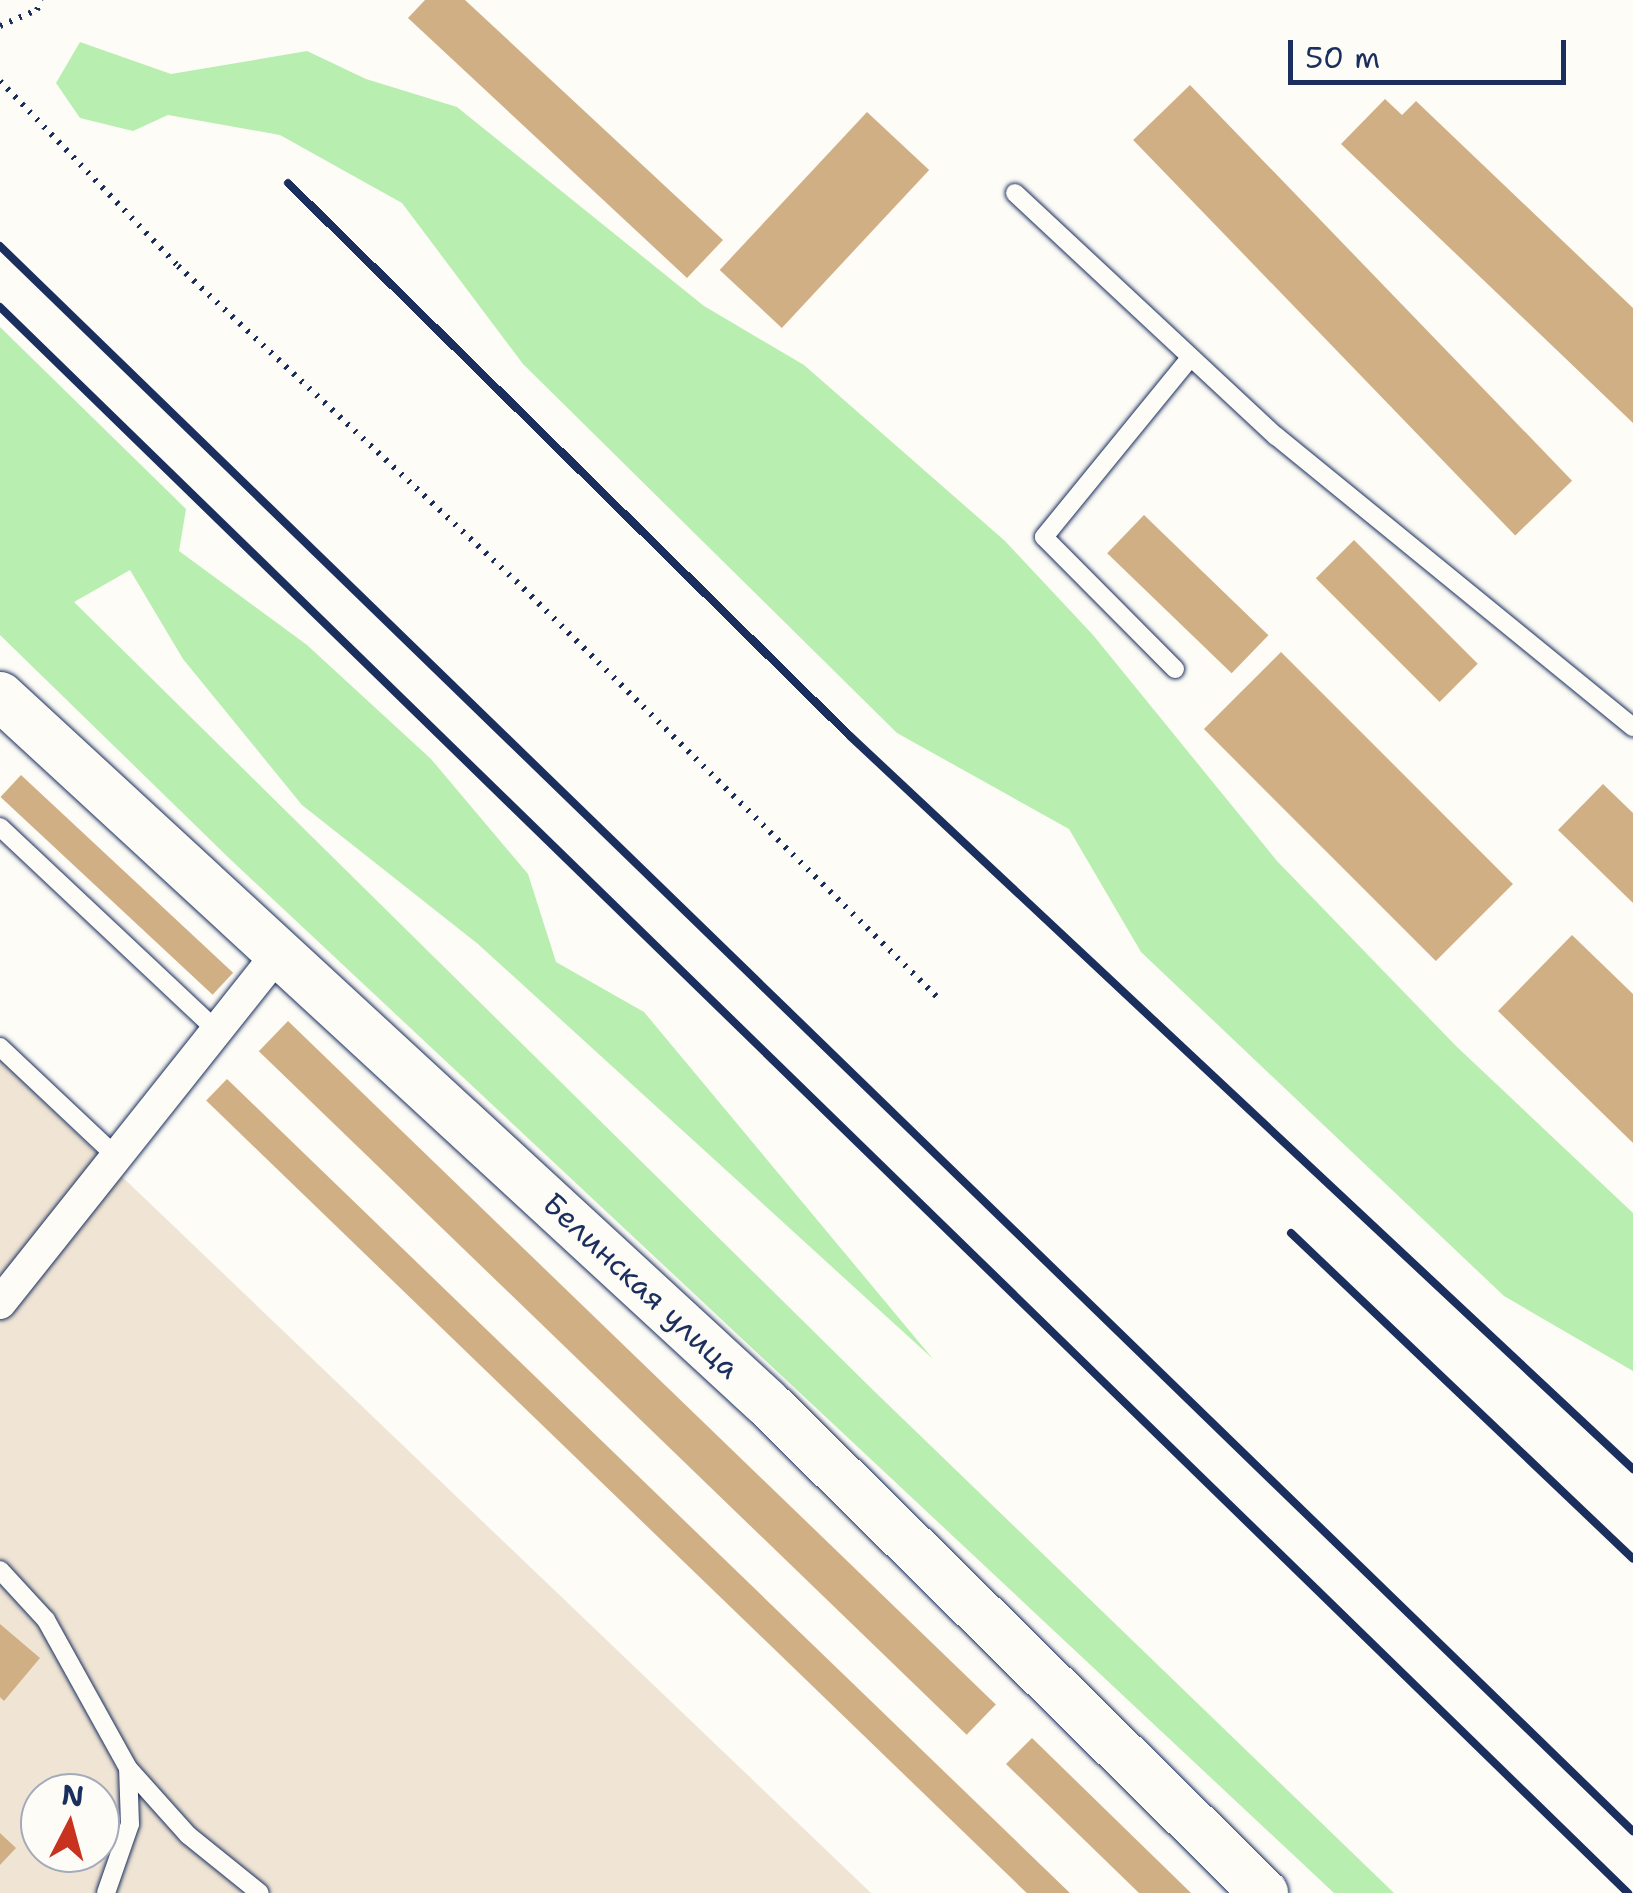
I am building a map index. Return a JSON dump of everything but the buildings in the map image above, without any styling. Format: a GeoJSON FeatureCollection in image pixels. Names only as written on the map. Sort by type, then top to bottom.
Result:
{"type":"FeatureCollection","features":[{"type":"Feature","properties":{"kind":"street","name":"Белинская улица"},"geometry":{"type":"LineString","coordinates":[[0,696],[767,1403],[1264,1893]]}},
{"type":"Feature","properties":{"kind":"street"},"geometry":{"type":"LineString","coordinates":[[0,1303],[119,1159],[280,951]]}},
{"type":"Feature","properties":{"kind":"lane"},"geometry":{"type":"LineString","coordinates":[[1015,193],[1276,436],[1633,727]]}},
{"type":"Feature","properties":{"kind":"lane"},"geometry":{"type":"LineString","coordinates":[[1176,669],[1044,537],[1191,357]]}},
{"type":"Feature","properties":{"kind":"lane"},"geometry":{"type":"LineString","coordinates":[[0,827],[218,1032]]}},
{"type":"Feature","properties":{"kind":"lane"},"geometry":{"type":"LineString","coordinates":[[0,1047],[119,1159]]}},
{"type":"Feature","properties":{"kind":"lane"},"geometry":{"type":"LineString","coordinates":[[0,1570],[46,1620],[128,1768],[188,1834],[260,1893]]}},
{"type":"Feature","properties":{"kind":"lane"},"geometry":{"type":"LineString","coordinates":[[106,1893],[130,1824],[128,1768]]}},
{"type":"Feature","properties":{"kind":"path"},"geometry":{"type":"LineString","coordinates":[[0,26],[37,10],[41,0]]}},
{"type":"Feature","properties":{"kind":"path"},"geometry":{"type":"LineString","coordinates":[[0,81],[178,266],[516,581],[940,999]]}},
{"type":"Feature","properties":{"kind":"shaded area"},"geometry":{"type":"Polygon","coordinates":[[[0,1060],[871,1893],[0,1893],[0,1060]]]}},
{"type":"Feature","properties":{"kind":"green space"},"geometry":{"type":"Polygon","coordinates":[[[80,42],[171,74],[307,51],[366,79],[457,107],[704,306],[804,365],[1005,541],[1093,635],[1277,861],[1456,1046],[1633,1213],[1633,1371],[1504,1296],[1141,952],[1069,829],[897,733],[523,364],[402,203],[280,135],[168,115],[133,131],[80,118],[56,83],[80,42]]]}},
{"type":"Feature","properties":{"kind":"green space"},"geometry":{"type":"Polygon","coordinates":[[[0,327],[186,509],[179,551],[307,645],[431,759],[528,874],[556,962],[644,1012],[933,1359],[478,944],[302,805],[183,659],[130,570],[74,602],[874,1391],[1394,1893],[1334,1893],[231,860],[0,635],[0,327]]]}},
{"type":"Feature","properties":{"kind":"railway"},"geometry":{"type":"LineString","coordinates":[[288,183],[850,736],[1633,1469]]}},
{"type":"Feature","properties":{"kind":"railway"},"geometry":{"type":"LineString","coordinates":[[0,246],[1633,1831]]}},
{"type":"Feature","properties":{"kind":"railway"},"geometry":{"type":"LineString","coordinates":[[0,307],[1628,1893]]}},
{"type":"Feature","properties":{"kind":"railway"},"geometry":{"type":"LineString","coordinates":[[1291,1233],[1633,1559]]}}]}
